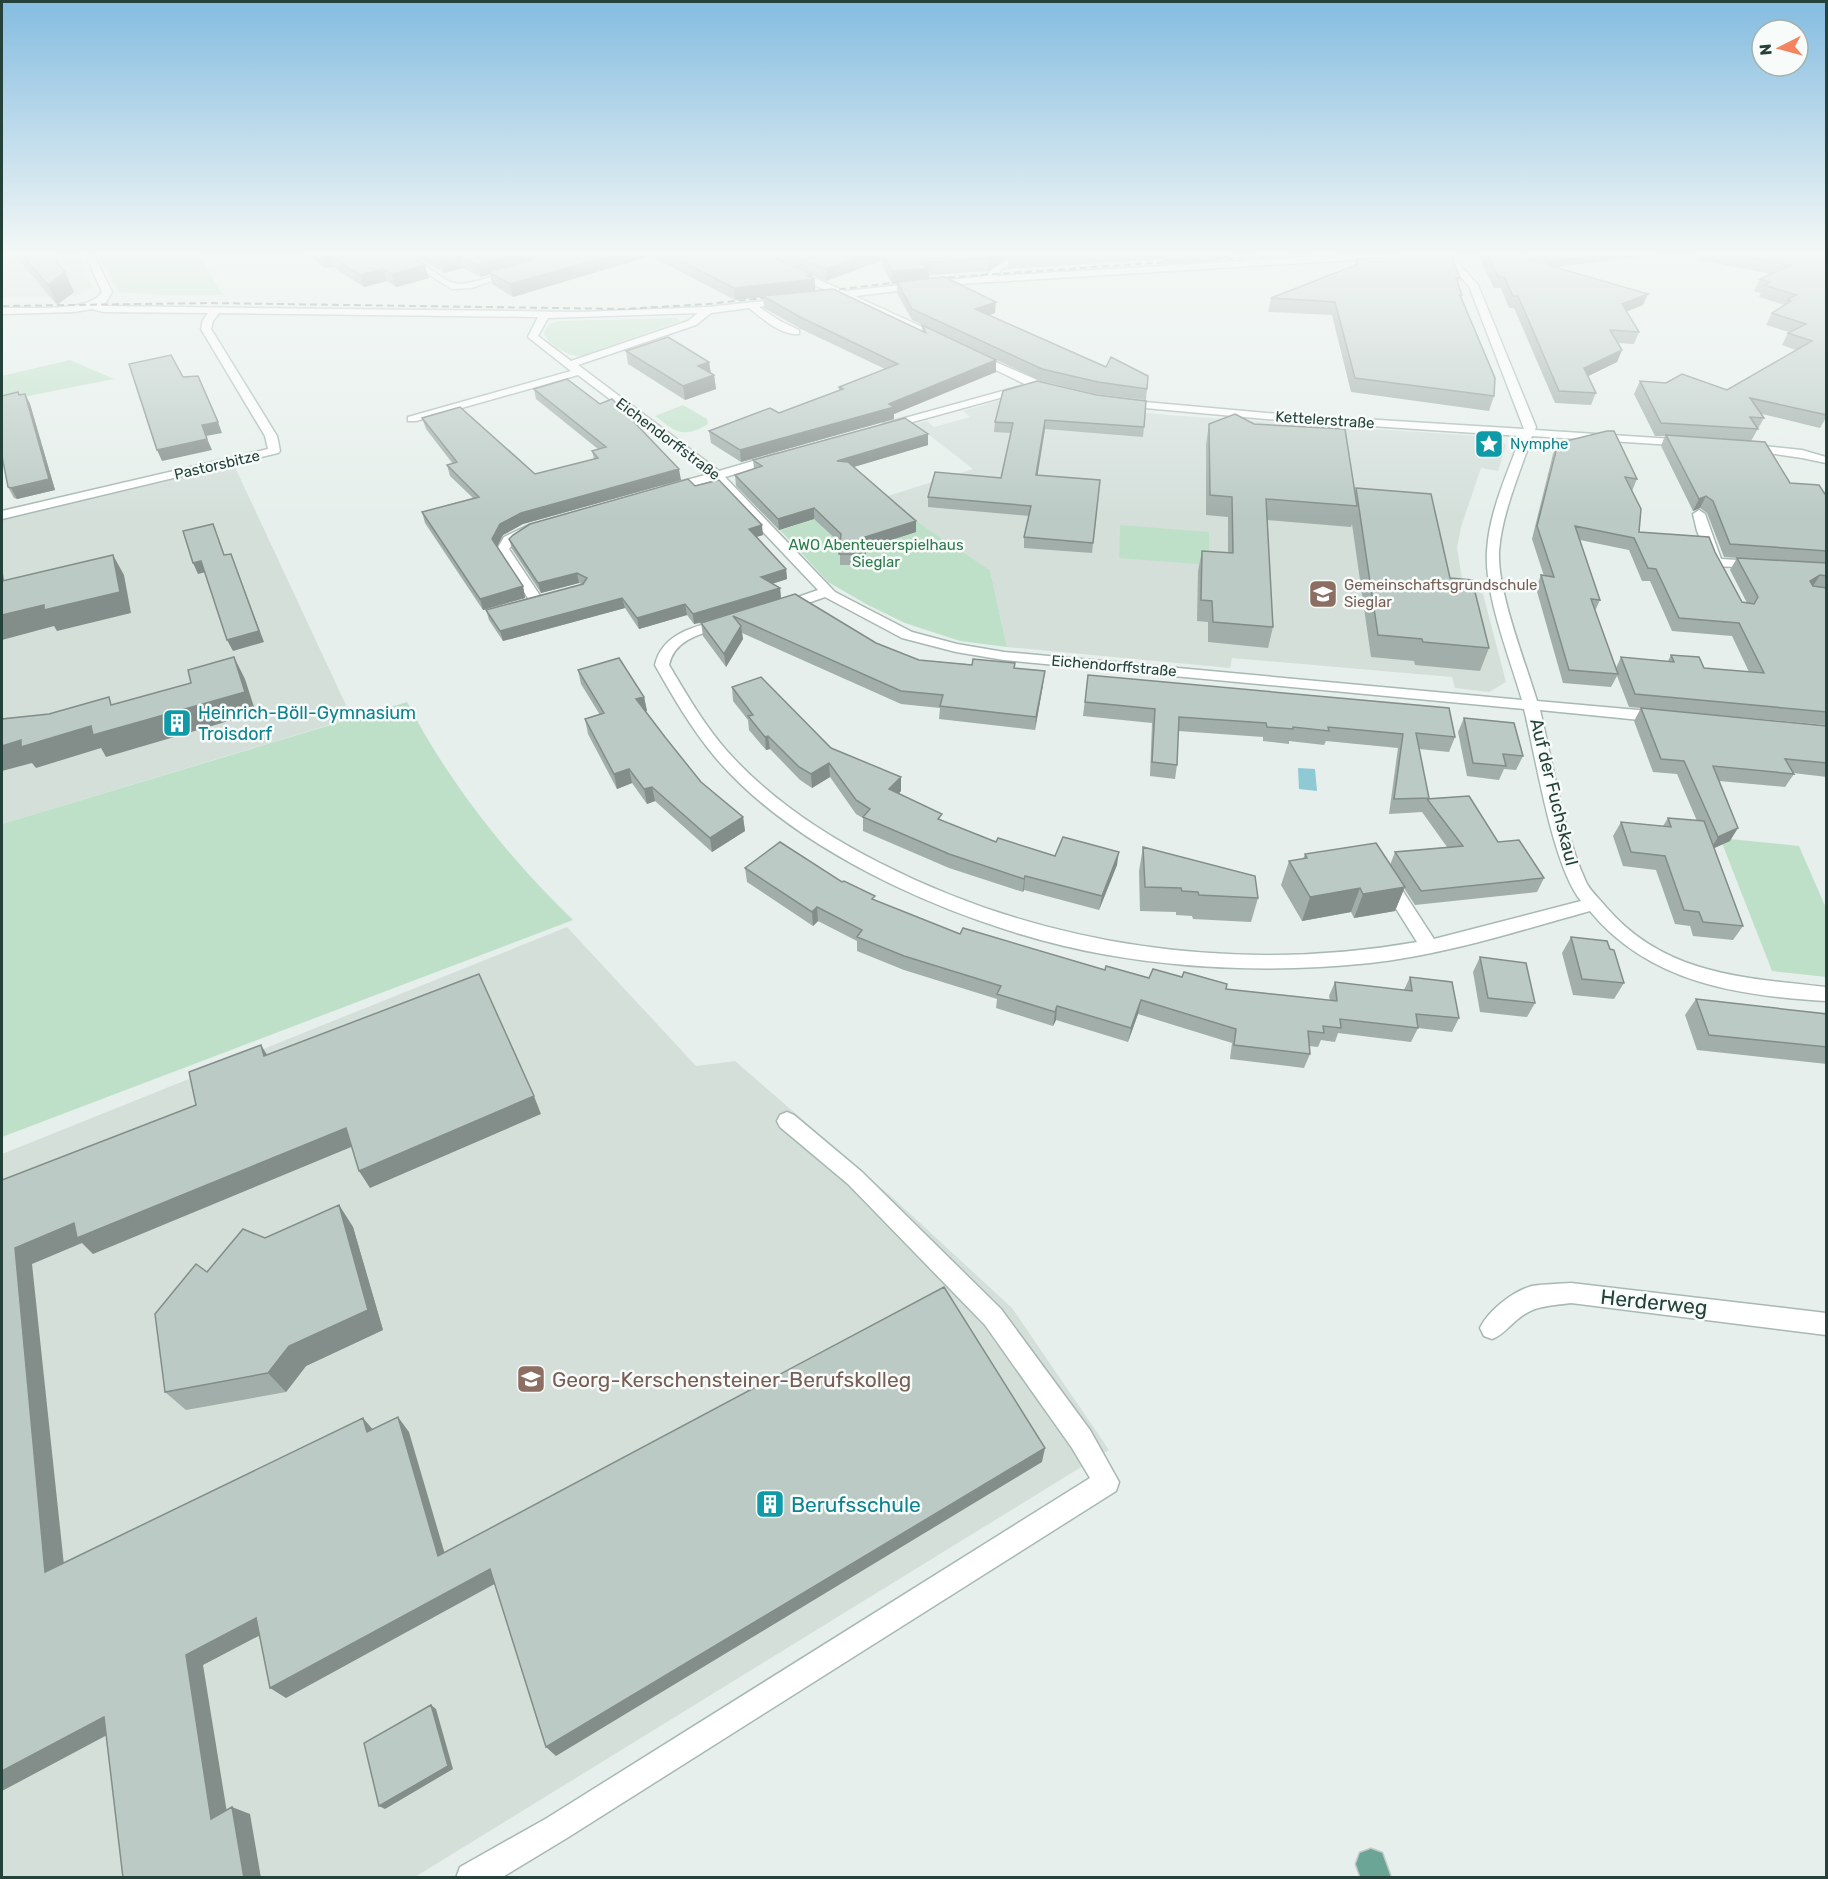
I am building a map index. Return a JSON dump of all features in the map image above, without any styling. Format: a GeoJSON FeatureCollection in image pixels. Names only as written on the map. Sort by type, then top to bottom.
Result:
{"type":"FeatureCollection","features":[{"type":"Feature","properties":{"kind":"street","name":"Pastorsbitze"},"geometry":{"type":"LineString","coordinates":[[2,515],[274,451],[271,436],[214,342]]}},
{"type":"Feature","properties":{"kind":"street","name":"Eichendorffstraße"},"geometry":{"type":"LineString","coordinates":[[539,342],[718,475],[826,592],[869,617],[907,635],[957,648],[1004,656],[1673,718]]}},
{"type":"Feature","properties":{"kind":"street"},"geometry":{"type":"LineString","coordinates":[[412,419],[573,368],[643,342]]}},
{"type":"Feature","properties":{"kind":"street"},"geometry":{"type":"LineString","coordinates":[[945,342],[950,344]]}},
{"type":"Feature","properties":{"kind":"street"},"geometry":{"type":"LineString","coordinates":[[1496,342],[1530,427],[1526,434]]}},
{"type":"Feature","properties":{"kind":"street"},"geometry":{"type":"LineString","coordinates":[[961,349],[1036,385],[1070,394]]}},
{"type":"Feature","properties":{"kind":"street"},"geometry":{"type":"LineString","coordinates":[[874,430],[1036,385]]}},
{"type":"Feature","properties":{"kind":"street","name":"Kettelerstraße"},"geometry":{"type":"LineString","coordinates":[[1114,401],[1192,410],[1697,444]]}},
{"type":"Feature","properties":{"kind":"street","name":"Auf der Fuchskaul"},"geometry":{"type":"LineString","coordinates":[[1526,434],[1503,501],[1493,549],[1500,602],[1531,705],[1562,835],[1579,886],[1592,904],[1627,938],[1645,950],[1699,976],[1733,984],[1827,994]]}},
{"type":"Feature","properties":{"kind":"street"},"geometry":{"type":"LineString","coordinates":[[1735,446],[1780,451],[1827,460]]}},
{"type":"Feature","properties":{"kind":"street"},"geometry":{"type":"LineString","coordinates":[[651,493],[790,454]]}},
{"type":"Feature","properties":{"kind":"street"},"geometry":{"type":"LineString","coordinates":[[1699,514],[1703,531],[1727,582]]}},
{"type":"Feature","properties":{"kind":"street"},"geometry":{"type":"LineString","coordinates":[[522,605],[542,599],[502,549],[509,540],[544,523]]}},
{"type":"Feature","properties":{"kind":"street"},"geometry":{"type":"LineString","coordinates":[[1717,563],[1774,567]]}},
{"type":"Feature","properties":{"kind":"street"},"geometry":{"type":"LineString","coordinates":[[771,610],[826,592]]}},
{"type":"Feature","properties":{"kind":"street"},"geometry":{"type":"LineString","coordinates":[[737,620],[686,635],[671,645],[664,655],[662,665],[695,723],[744,779],[792,820],[854,858],[904,883],[966,909],[1061,938],[1124,951],[1240,961],[1371,956],[1429,946],[1592,904]]}},
{"type":"Feature","properties":{"kind":"street"},"geometry":{"type":"LineString","coordinates":[[1378,865],[1429,946]]}},
{"type":"Feature","properties":{"kind":"street"},"geometry":{"type":"LineString","coordinates":[[471,1878],[549,1832],[1107,1482],[1081,1439],[993,1317],[855,1178],[787,1121]]}},
{"type":"Feature","properties":{"kind":"street","name":"Herderweg"},"geometry":{"type":"LineString","coordinates":[[1492,1328],[1511,1310],[1532,1298],[1571,1293],[1827,1324]]}},
{"type":"Feature","properties":{"kind":"shaded area"},"geometry":{"type":"Polygon","coordinates":[[[1008,398],[1167,415],[1493,437],[1506,445],[1498,471],[1481,468],[1461,527],[1457,548],[1463,585],[1483,594],[1506,682],[1489,692],[1455,688],[1452,677],[1232,658],[1230,668],[1007,647],[990,570],[885,497],[973,469],[915,424],[927,421],[934,427],[970,417],[963,411],[1008,398]]]}},
{"type":"Feature","properties":{"kind":"shaded area"},"geometry":{"type":"Polygon","coordinates":[[[234,465],[352,718],[2,824],[2,518],[234,465]]]}},
{"type":"Feature","properties":{"kind":"shaded area","name":"Georg-Kerschensteiner-Berufskolleg"},"geometry":{"type":"Polygon","coordinates":[[[567,927],[696,1066],[735,1061],[893,1198],[1012,1308],[1109,1450],[415,1877],[2,1878],[2,1154],[567,927]]]}},
{"type":"Feature","properties":{"kind":"green space"},"geometry":{"type":"Polygon","coordinates":[[[550,342],[621,342],[581,356],[570,355],[550,342]]]}},
{"type":"Feature","properties":{"kind":"green space"},"geometry":{"type":"Polygon","coordinates":[[[70,360],[114,379],[3,401],[2,376],[70,360]]]}},
{"type":"Feature","properties":{"kind":"green space"},"geometry":{"type":"Polygon","coordinates":[[[683,405],[707,419],[708,424],[692,431],[680,432],[655,416],[683,405]]]}},
{"type":"Feature","properties":{"kind":"green space","name":"AWO Abenteuerspielhaus Sieglar"},"geometry":{"type":"Polygon","coordinates":[[[885,497],[990,570],[1007,647],[960,641],[905,623],[868,605],[828,582],[780,530],[885,497]]]}},
{"type":"Feature","properties":{"kind":"green space"},"geometry":{"type":"Polygon","coordinates":[[[1120,525],[1209,532],[1209,565],[1119,558],[1120,525]]]}},
{"type":"Feature","properties":{"kind":"green space"},"geometry":{"type":"Polygon","coordinates":[[[407,702],[441,761],[481,817],[525,870],[573,920],[2,1137],[2,824],[407,702]]]}},
{"type":"Feature","properties":{"kind":"green space"},"geometry":{"type":"Polygon","coordinates":[[[1720,838],[1799,846],[1826,908],[1826,977],[1772,971],[1720,838]]]}},
{"type":"Feature","properties":{"kind":"water"},"geometry":{"type":"Polygon","coordinates":[[[1298,768],[1315,769],[1317,791],[1299,789],[1298,768]]]}},
{"type":"Feature","properties":{"kind":"building"},"geometry":{"type":"Polygon","coordinates":[[[654,342],[676,342],[709,362],[698,366],[714,375],[683,386],[626,351],[654,342]]]}},
{"type":"Feature","properties":{"kind":"building"},"geometry":{"type":"Polygon","coordinates":[[[851,342],[957,342],[996,360],[889,404],[894,407],[740,450],[709,431],[770,408],[779,413],[843,389],[839,387],[898,364],[851,342]]]}},
{"type":"Feature","properties":{"kind":"building"},"geometry":{"type":"Polygon","coordinates":[[[983,342],[1049,342],[1106,367],[1111,357],[1148,376],[1147,389],[1098,382],[1042,369],[983,342]]]}},
{"type":"Feature","properties":{"kind":"building"},"geometry":{"type":"Polygon","coordinates":[[[1345,342],[1480,342],[1495,378],[1494,396],[1355,378],[1345,342]]]}},
{"type":"Feature","properties":{"kind":"building"},"geometry":{"type":"Polygon","coordinates":[[[1538,342],[1617,342],[1622,350],[1584,368],[1596,393],[1559,391],[1538,342]]]}},
{"type":"Feature","properties":{"kind":"building"},"geometry":{"type":"Polygon","coordinates":[[[1811,342],[1827,342],[1827,415],[1750,398],[1764,418],[1750,417],[1758,429],[1661,423],[1640,381],[1666,383],[1682,374],[1727,390],[1811,342]]]}},
{"type":"Feature","properties":{"kind":"building"},"geometry":{"type":"Polygon","coordinates":[[[171,355],[183,377],[198,376],[218,422],[202,425],[207,439],[157,450],[129,364],[171,355]]]}},
{"type":"Feature","properties":{"kind":"building"},"geometry":{"type":"Polygon","coordinates":[[[567,379],[600,404],[612,399],[679,469],[521,513],[500,524],[492,539],[523,586],[480,599],[422,512],[479,497],[447,465],[457,462],[422,418],[460,407],[535,474],[598,458],[592,451],[606,447],[534,389],[567,379]]]}},
{"type":"Feature","properties":{"kind":"building"},"geometry":{"type":"Polygon","coordinates":[[[1037,381],[1097,395],[1146,401],[1144,427],[1045,420],[1036,475],[1100,480],[1093,543],[1024,537],[1031,506],[928,497],[935,472],[1001,478],[1013,423],[995,422],[1003,391],[1037,381]]]}},
{"type":"Feature","properties":{"kind":"building"},"geometry":{"type":"Polygon","coordinates":[[[18,392],[19,395],[25,394],[49,479],[11,488],[8,487],[2,456],[2,396],[18,392]]]}},
{"type":"Feature","properties":{"kind":"building"},"geometry":{"type":"Polygon","coordinates":[[[1235,414],[1254,424],[1345,429],[1357,506],[1266,499],[1273,627],[1213,622],[1212,601],[1201,600],[1202,551],[1233,553],[1232,497],[1210,495],[1209,424],[1235,414]]]}},
{"type":"Feature","properties":{"kind":"building"},"geometry":{"type":"Polygon","coordinates":[[[905,418],[928,434],[837,461],[848,462],[916,521],[865,537],[865,554],[839,554],[841,534],[814,508],[778,519],[735,475],[762,466],[753,460],[905,418]]]}},
{"type":"Feature","properties":{"kind":"building"},"geometry":{"type":"Polygon","coordinates":[[[1614,431],[1637,479],[1625,477],[1641,509],[1639,532],[1709,537],[1742,602],[1754,604],[1758,597],[1737,558],[1827,563],[1827,576],[1820,575],[1810,581],[1813,586],[1827,588],[1827,712],[1635,694],[1621,657],[1674,662],[1671,655],[1699,657],[1704,668],[1764,673],[1739,623],[1679,618],[1656,569],[1648,568],[1634,538],[1575,526],[1600,600],[1591,599],[1618,674],[1569,670],[1541,575],[1554,577],[1537,526],[1558,443],[1614,431]]]}},
{"type":"Feature","properties":{"kind":"building"},"geometry":{"type":"Polygon","coordinates":[[[1666,435],[1765,442],[1790,483],[1819,485],[1827,497],[1827,551],[1730,544],[1713,501],[1706,496],[1699,499],[1666,435]]]}},
{"type":"Feature","properties":{"kind":"building"},"geometry":{"type":"Polygon","coordinates":[[[688,479],[695,486],[719,480],[762,525],[749,529],[786,569],[761,577],[780,588],[693,614],[685,604],[637,618],[622,598],[500,631],[486,610],[583,584],[587,578],[577,573],[538,583],[509,539],[513,535],[530,524],[688,479]]]}},
{"type":"Feature","properties":{"kind":"building"},"geometry":{"type":"Polygon","coordinates":[[[1356,488],[1431,494],[1450,578],[1472,580],[1489,648],[1378,635],[1356,488]]]}},
{"type":"Feature","properties":{"kind":"building"},"geometry":{"type":"Polygon","coordinates":[[[213,524],[224,555],[231,554],[259,631],[227,640],[201,561],[193,563],[183,531],[213,524]]]}},
{"type":"Feature","properties":{"kind":"building"},"geometry":{"type":"Polygon","coordinates":[[[113,555],[120,592],[44,610],[44,605],[2,615],[2,581],[113,555]]]}},
{"type":"Feature","properties":{"kind":"building"},"geometry":{"type":"Polygon","coordinates":[[[795,594],[876,643],[919,660],[972,665],[973,659],[1015,663],[1014,668],[1045,671],[1036,717],[940,706],[943,695],[901,691],[733,616],[741,626],[724,654],[701,623],[795,594]]]}},
{"type":"Feature","properties":{"kind":"building"},"geometry":{"type":"Polygon","coordinates":[[[234,657],[245,692],[93,735],[91,726],[21,747],[21,740],[2,746],[2,719],[49,714],[109,697],[111,705],[191,683],[188,670],[234,657]]]}},
{"type":"Feature","properties":{"kind":"building"},"geometry":{"type":"Polygon","coordinates":[[[619,658],[644,697],[636,699],[665,737],[701,782],[743,817],[710,838],[652,787],[644,789],[629,769],[614,774],[585,719],[604,713],[578,670],[619,658]]]}},
{"type":"Feature","properties":{"kind":"building"},"geometry":{"type":"Polygon","coordinates":[[[1088,675],[1449,708],[1455,737],[1416,733],[1429,798],[1394,799],[1403,734],[1328,727],[1329,731],[1293,727],[1293,729],[1267,727],[1266,723],[1179,717],[1177,765],[1152,762],[1155,709],[1085,702],[1088,675]]]}},
{"type":"Feature","properties":{"kind":"building"},"geometry":{"type":"Polygon","coordinates":[[[761,677],[831,748],[901,777],[889,789],[942,814],[938,819],[996,842],[998,838],[1055,856],[1063,837],[1119,852],[1102,896],[1025,876],[1024,879],[949,854],[863,817],[870,809],[856,800],[829,763],[811,774],[799,767],[768,736],[765,737],[748,716],[753,715],[732,687],[761,677]]]}},
{"type":"Feature","properties":{"kind":"building"},"geometry":{"type":"Polygon","coordinates":[[[1641,708],[1827,726],[1827,763],[1785,759],[1794,774],[1713,766],[1738,828],[1718,837],[1684,761],[1661,759],[1641,708]]]}},
{"type":"Feature","properties":{"kind":"building"},"geometry":{"type":"Polygon","coordinates":[[[1464,718],[1514,723],[1523,756],[1503,754],[1506,766],[1473,763],[1464,718]]]}},
{"type":"Feature","properties":{"kind":"building"},"geometry":{"type":"Polygon","coordinates":[[[1469,796],[1498,842],[1519,840],[1544,878],[1421,891],[1395,852],[1463,846],[1427,799],[1469,796]]]}},
{"type":"Feature","properties":{"kind":"building"},"geometry":{"type":"Polygon","coordinates":[[[1668,818],[1704,821],[1743,926],[1703,922],[1699,912],[1684,910],[1665,856],[1631,852],[1621,822],[1671,827],[1668,818]]]}},
{"type":"Feature","properties":{"kind":"building"},"geometry":{"type":"Polygon","coordinates":[[[780,842],[842,882],[875,896],[872,899],[960,934],[963,928],[1105,970],[1106,966],[1149,978],[1153,969],[1182,977],[1184,972],[1227,984],[1226,989],[1337,1001],[1335,982],[1412,991],[1410,977],[1452,982],[1459,1018],[1416,1014],[1418,1028],[1340,1019],[1341,1028],[1323,1026],[1324,1033],[1308,1031],[1310,1054],[1234,1045],[1236,1029],[1141,1000],[1131,1028],[1057,1006],[1055,1012],[997,994],[1001,986],[904,956],[857,937],[862,930],[817,907],[812,912],[745,868],[780,842]]]}},
{"type":"Feature","properties":{"kind":"building"},"geometry":{"type":"Polygon","coordinates":[[[1376,843],[1405,887],[1363,894],[1360,888],[1310,897],[1289,861],[1307,858],[1305,854],[1376,843]]]}},
{"type":"Feature","properties":{"kind":"building"},"geometry":{"type":"Polygon","coordinates":[[[1143,847],[1255,876],[1258,898],[1199,895],[1198,892],[1182,891],[1181,888],[1145,887],[1143,847]]]}},
{"type":"Feature","properties":{"kind":"building"},"geometry":{"type":"Polygon","coordinates":[[[1571,937],[1607,941],[1610,949],[1614,950],[1624,983],[1582,979],[1571,937]]]}},
{"type":"Feature","properties":{"kind":"building"},"geometry":{"type":"Polygon","coordinates":[[[1480,957],[1526,963],[1535,1003],[1488,998],[1480,957]]]}},
{"type":"Feature","properties":{"kind":"building"},"geometry":{"type":"Polygon","coordinates":[[[479,974],[534,1096],[359,1171],[346,1128],[77,1238],[74,1223],[15,1248],[45,1572],[363,1418],[367,1432],[398,1417],[438,1556],[944,1287],[1045,1448],[546,1747],[490,1569],[270,1688],[256,1618],[186,1655],[211,1819],[232,1807],[244,1878],[123,1878],[104,1717],[2,1771],[2,1180],[196,1105],[189,1072],[261,1045],[264,1056],[479,974]]]}},
{"type":"Feature","properties":{"kind":"building"},"geometry":{"type":"Polygon","coordinates":[[[1696,999],[1827,1014],[1827,1047],[1709,1035],[1696,999]]]}},
{"type":"Feature","properties":{"kind":"building"},"geometry":{"type":"Polygon","coordinates":[[[339,1205],[368,1310],[289,1346],[268,1373],[165,1392],[155,1314],[196,1264],[207,1272],[243,1229],[265,1238],[339,1205]]]}},
{"type":"Feature","properties":{"kind":"building"},"geometry":{"type":"Polygon","coordinates":[[[431,1705],[448,1766],[379,1806],[364,1743],[431,1705]]]}},
{"type":"Feature","properties":{"kind":"place","name":"Nymphe"},"geometry":{"type":"Point","coordinates":[1489,444]}},
{"type":"Feature","properties":{"kind":"place","name":"Gemeinschaftsgrundschule Sieglar"},"geometry":{"type":"Point","coordinates":[1323,594]}},
{"type":"Feature","properties":{"kind":"place","name":"Heinrich-Böll-Gymnasium Troisdorf"},"geometry":{"type":"Point","coordinates":[177,723]}},
{"type":"Feature","properties":{"kind":"place","name":"Georg-Kerschensteiner-Berufskolleg"},"geometry":{"type":"Point","coordinates":[531,1379]}},
{"type":"Feature","properties":{"kind":"place","name":"Berufsschule"},"geometry":{"type":"Point","coordinates":[770,1504]}}]}
